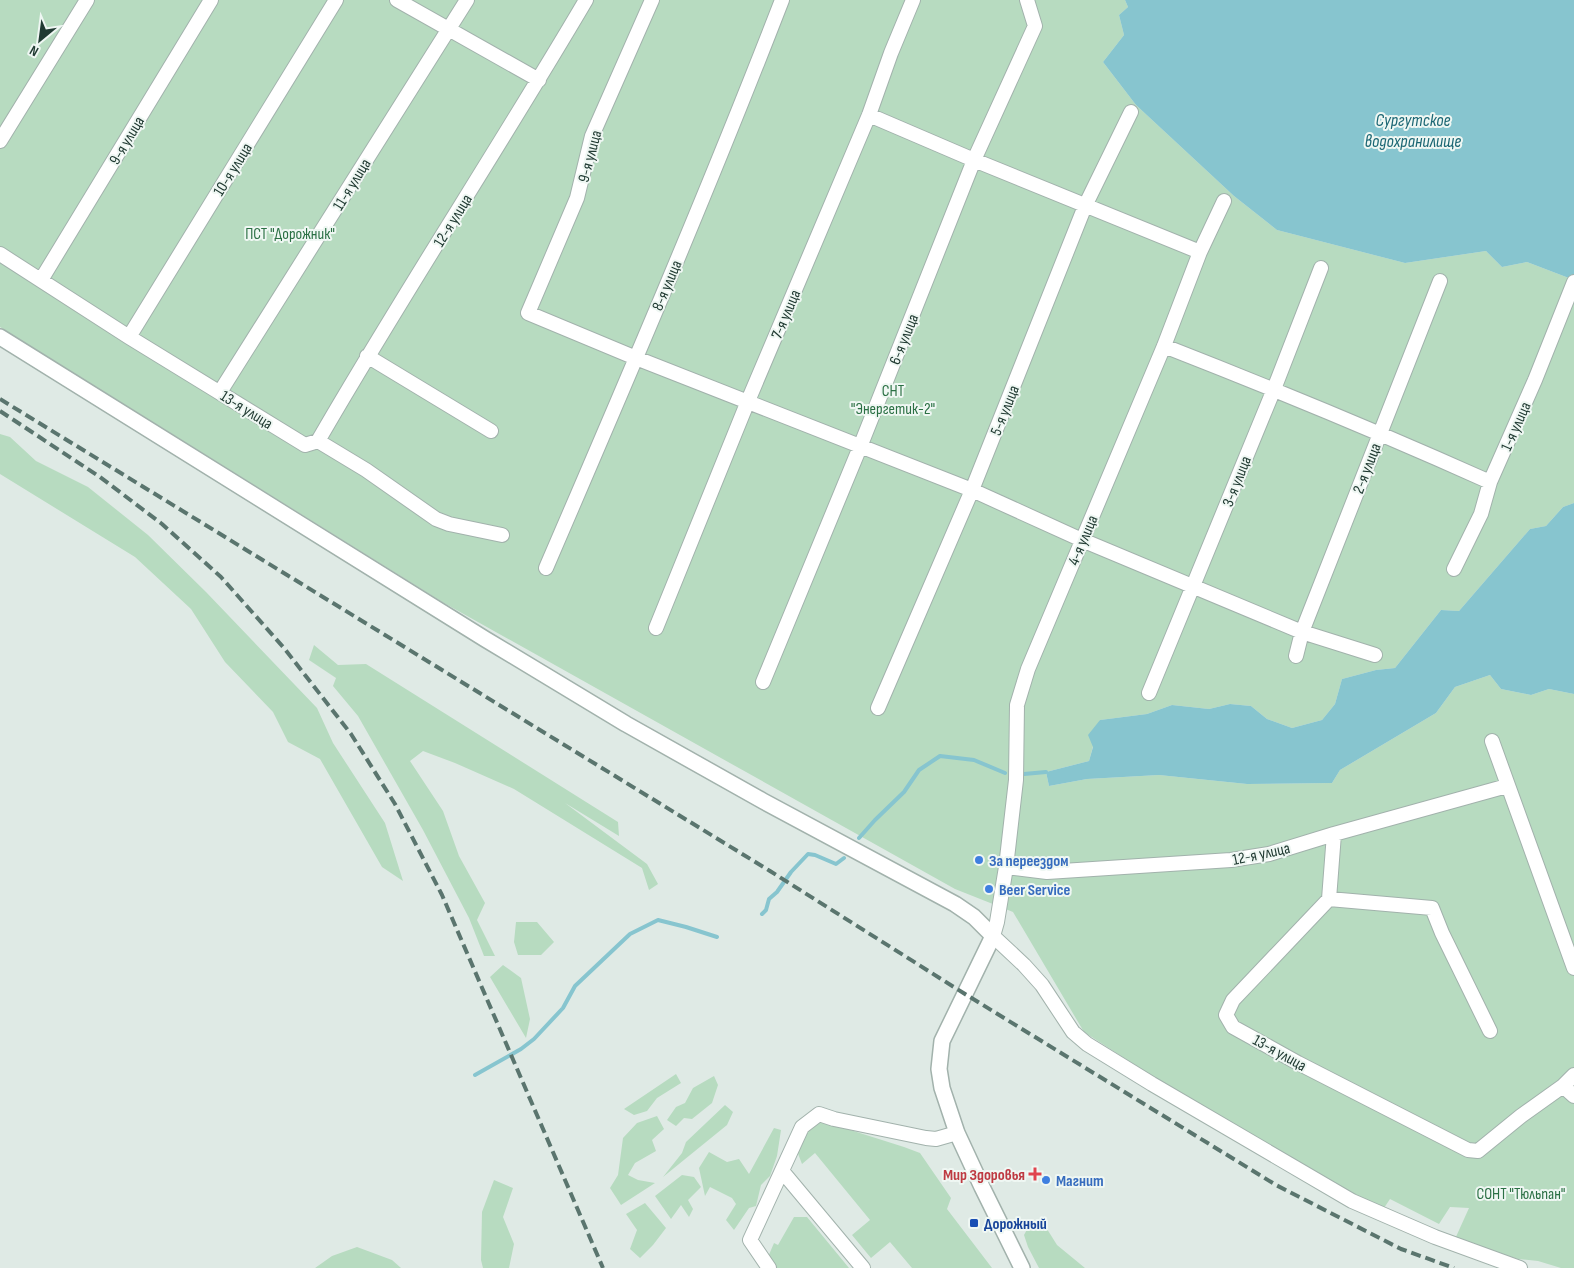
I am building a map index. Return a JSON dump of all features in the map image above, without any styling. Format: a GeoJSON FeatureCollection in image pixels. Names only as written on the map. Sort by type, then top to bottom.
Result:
{"type":"FeatureCollection","features":[{"type":"Feature","properties":{"kind":"street"},"geometry":{"type":"LineString","coordinates":[[0,141],[87,0]]}},
{"type":"Feature","properties":{"kind":"street","name":"9-я улица"},"geometry":{"type":"LineString","coordinates":[[40,280],[211,0]]}},
{"type":"Feature","properties":{"kind":"street","name":"10-я улица"},"geometry":{"type":"LineString","coordinates":[[129,337],[336,0]]}},
{"type":"Feature","properties":{"kind":"street"},"geometry":{"type":"LineString","coordinates":[[397,0],[539,80]]}},
{"type":"Feature","properties":{"kind":"street","name":"11-я улица"},"geometry":{"type":"LineString","coordinates":[[220,392],[467,0]]}},
{"type":"Feature","properties":{"kind":"street","name":"12-я улица"},"geometry":{"type":"LineString","coordinates":[[318,441],[367,356],[539,80],[586,0]]}},
{"type":"Feature","properties":{"kind":"street","name":"9-я улица"},"geometry":{"type":"LineString","coordinates":[[636,358],[528,313],[577,198],[592,136],[652,0]]}},
{"type":"Feature","properties":{"kind":"street","name":"8-я улица"},"geometry":{"type":"LineString","coordinates":[[546,568],[636,358],[750,83],[782,0]]}},
{"type":"Feature","properties":{"kind":"street","name":"7-я улица"},"geometry":{"type":"LineString","coordinates":[[656,628],[748,401],[869,116],[891,52],[913,0]]}},
{"type":"Feature","properties":{"kind":"street","name":"6-я улица"},"geometry":{"type":"LineString","coordinates":[[763,682],[860,447],[974,160],[1035,26],[1028,0]]}},
{"type":"Feature","properties":{"kind":"street","name":"5-я улица"},"geometry":{"type":"LineString","coordinates":[[878,708],[972,490],[1086,206],[1130,112]]}},
{"type":"Feature","properties":{"kind":"street"},"geometry":{"type":"LineString","coordinates":[[869,116],[1200,252]]}},
{"type":"Feature","properties":{"kind":"street","name":"4-я улица"},"geometry":{"type":"LineString","coordinates":[[993,936],[1006,868],[1016,780],[1017,705],[1028,669],[1164,346],[1200,252],[1224,201]]}},
{"type":"Feature","properties":{"kind":"street","name":"13-я улица"},"geometry":{"type":"LineString","coordinates":[[0,254],[304,446],[318,441],[366,470],[436,519],[448,524],[502,535]]}},
{"type":"Feature","properties":{"kind":"street","name":"3-я улица"},"geometry":{"type":"LineString","coordinates":[[1149,693],[1274,389],[1321,268]]}},
{"type":"Feature","properties":{"kind":"street","name":"2-я улица"},"geometry":{"type":"LineString","coordinates":[[1296,656],[1302,632],[1440,281]]}},
{"type":"Feature","properties":{"kind":"street","name":"1-я улица"},"geometry":{"type":"LineString","coordinates":[[1454,569],[1481,514],[1490,482],[1535,380],[1574,282]]}},
{"type":"Feature","properties":{"kind":"street"},"geometry":{"type":"LineString","coordinates":[[0,337],[485,639],[618,719],[755,796],[955,904],[974,917],[1024,965],[1042,985],[1073,1032],[1087,1044],[1119,1064],[1352,1201],[1435,1238],[1520,1268]]}},
{"type":"Feature","properties":{"kind":"street"},"geometry":{"type":"LineString","coordinates":[[1164,346],[1380,433],[1490,482]]}},
{"type":"Feature","properties":{"kind":"street"},"geometry":{"type":"LineString","coordinates":[[367,356],[491,431]]}},
{"type":"Feature","properties":{"kind":"street"},"geometry":{"type":"LineString","coordinates":[[636,358],[972,490],[1082,540],[1302,632],[1375,655]]}},
{"type":"Feature","properties":{"kind":"street"},"geometry":{"type":"LineString","coordinates":[[1492,741],[1574,968]]}},
{"type":"Feature","properties":{"kind":"street","name":"12-я улица"},"geometry":{"type":"LineString","coordinates":[[1006,868],[1046,872],[1231,860],[1269,854],[1507,786]]}},
{"type":"Feature","properties":{"kind":"street"},"geometry":{"type":"LineString","coordinates":[[1334,834],[1329,900],[1432,908],[1442,934],[1490,1031]]}},
{"type":"Feature","properties":{"kind":"street","name":"13-я улица"},"geometry":{"type":"LineString","coordinates":[[1329,900],[1233,1000],[1226,1015],[1233,1026],[1298,1063],[1468,1150],[1478,1151],[1521,1116],[1563,1086]]}},
{"type":"Feature","properties":{"kind":"street"},"geometry":{"type":"LineString","coordinates":[[993,936],[947,1030],[941,1049],[939,1069],[947,1108],[957,1133],[1022,1268]]}},
{"type":"Feature","properties":{"kind":"street"},"geometry":{"type":"LineString","coordinates":[[1574,1075],[1563,1086],[1574,1096]]}},
{"type":"Feature","properties":{"kind":"street"},"geometry":{"type":"LineString","coordinates":[[769,1268],[750,1240],[802,1127],[819,1114],[834,1119],[926,1138],[936,1139],[957,1133]]}},
{"type":"Feature","properties":{"kind":"street"},"geometry":{"type":"LineString","coordinates":[[782,1171],[863,1268]]}},
{"type":"Feature","properties":{"kind":"green space","name":"СHТ \"Энергетик-2\""},"geometry":{"type":"Polygon","coordinates":[[[0,0],[1125,0],[1128,7],[1119,15],[1124,35],[1103,62],[1136,105],[1234,196],[1277,230],[1405,263],[1486,251],[1502,267],[1527,262],[1574,280],[1574,503],[1563,507],[1546,526],[1530,529],[1459,611],[1441,610],[1395,668],[1376,670],[1342,679],[1335,704],[1322,720],[1292,728],[1267,719],[1251,706],[1230,704],[1209,709],[1172,705],[1147,714],[1100,720],[1089,761],[1046,772],[1049,786],[1087,779],[1159,775],[1247,784],[1332,783],[1340,770],[1436,713],[1455,687],[1490,675],[1501,689],[1531,695],[1549,689],[1574,694],[1574,1268],[1561,1268],[1538,1261],[1518,1259],[1455,1239],[1469,1208],[1450,1207],[1439,1224],[1390,1199],[1382,1211],[1197,1105],[1084,1032],[1013,912],[955,889],[444,603],[0,327],[0,0]]]}},
{"type":"Feature","properties":{"kind":"green space"},"geometry":{"type":"Polygon","coordinates":[[[0,434],[10,437],[36,461],[88,487],[148,535],[206,592],[317,708],[333,743],[385,823],[403,881],[382,867],[320,759],[288,742],[273,712],[225,662],[191,609],[135,557],[0,474],[0,434]]]}},
{"type":"Feature","properties":{"kind":"green space"},"geometry":{"type":"Polygon","coordinates":[[[314,645],[338,665],[366,664],[618,822],[619,836],[565,803],[647,864],[658,884],[649,890],[642,868],[514,789],[423,751],[410,761],[443,811],[459,856],[485,903],[477,920],[495,956],[484,956],[469,918],[423,830],[358,716],[333,686],[336,678],[309,660],[314,645]]]}},
{"type":"Feature","properties":{"kind":"green space"},"geometry":{"type":"Polygon","coordinates":[[[516,922],[537,922],[554,942],[541,955],[518,955],[514,942],[516,922]]]}},
{"type":"Feature","properties":{"kind":"green space"},"geometry":{"type":"Polygon","coordinates":[[[503,965],[521,978],[530,1019],[526,1038],[490,977],[503,965]]]}},
{"type":"Feature","properties":{"kind":"green space"},"geometry":{"type":"Polygon","coordinates":[[[676,1074],[681,1083],[657,1098],[647,1111],[634,1115],[624,1109],[676,1074]]]}},
{"type":"Feature","properties":{"kind":"green space"},"geometry":{"type":"Polygon","coordinates":[[[714,1076],[718,1085],[712,1103],[692,1119],[684,1118],[676,1126],[667,1120],[676,1107],[685,1103],[693,1088],[714,1076]]]}},
{"type":"Feature","properties":{"kind":"green space"},"geometry":{"type":"Polygon","coordinates":[[[725,1105],[733,1112],[727,1125],[663,1177],[682,1153],[686,1142],[725,1105]]]}},
{"type":"Feature","properties":{"kind":"green space"},"geometry":{"type":"Polygon","coordinates":[[[657,1116],[664,1129],[652,1140],[656,1151],[635,1163],[628,1175],[638,1180],[655,1183],[621,1205],[610,1188],[618,1175],[623,1138],[637,1123],[657,1116]]]}},
{"type":"Feature","properties":{"kind":"green space"},"geometry":{"type":"Polygon","coordinates":[[[822,1121],[920,1153],[951,1198],[947,1209],[992,1268],[912,1268],[890,1242],[871,1258],[852,1235],[870,1220],[815,1153],[802,1164],[797,1151],[804,1135],[822,1121]]]}},
{"type":"Feature","properties":{"kind":"green space"},"geometry":{"type":"Polygon","coordinates":[[[774,1128],[781,1130],[777,1156],[770,1176],[761,1185],[756,1206],[749,1208],[734,1230],[726,1220],[736,1204],[732,1198],[710,1187],[705,1196],[699,1168],[709,1152],[727,1162],[739,1159],[749,1174],[774,1128]]]}},
{"type":"Feature","properties":{"kind":"green space"},"geometry":{"type":"Polygon","coordinates":[[[682,1175],[694,1177],[701,1187],[688,1200],[693,1209],[689,1217],[681,1205],[671,1219],[655,1196],[682,1175]]]}},
{"type":"Feature","properties":{"kind":"green space"},"geometry":{"type":"Polygon","coordinates":[[[494,1180],[513,1188],[503,1217],[514,1244],[509,1268],[483,1268],[481,1260],[482,1212],[494,1180]]]}},
{"type":"Feature","properties":{"kind":"green space"},"geometry":{"type":"Polygon","coordinates":[[[645,1203],[666,1228],[640,1258],[630,1249],[637,1230],[626,1214],[645,1203]]]}},
{"type":"Feature","properties":{"kind":"green space"},"geometry":{"type":"Polygon","coordinates":[[[794,1217],[807,1217],[849,1268],[775,1268],[768,1257],[774,1243],[778,1245],[794,1217]]]}},
{"type":"Feature","properties":{"kind":"green space"},"geometry":{"type":"Polygon","coordinates":[[[1042,1221],[1057,1245],[1085,1268],[1039,1268],[1024,1235],[1031,1222],[1042,1221]]]}},
{"type":"Feature","properties":{"kind":"green space"},"geometry":{"type":"Polygon","coordinates":[[[357,1247],[392,1260],[401,1268],[315,1268],[332,1256],[357,1247]]]}},
{"type":"Feature","properties":{"kind":"water","name":"Сургутское водохранилище"},"geometry":{"type":"Polygon","coordinates":[[[1125,0],[1574,0],[1574,280],[1527,262],[1502,267],[1486,251],[1405,263],[1277,230],[1234,196],[1136,105],[1103,62],[1124,35],[1119,15],[1128,7],[1125,0]]]}},
{"type":"Feature","properties":{"kind":"water"},"geometry":{"type":"Polygon","coordinates":[[[1574,503],[1574,694],[1549,689],[1531,695],[1501,689],[1490,675],[1455,687],[1436,713],[1340,770],[1332,783],[1247,784],[1159,775],[1087,779],[1049,786],[1046,772],[1089,761],[1093,747],[1088,735],[1100,720],[1147,714],[1172,705],[1209,709],[1230,704],[1251,706],[1267,719],[1292,728],[1322,720],[1335,704],[1342,679],[1376,670],[1395,668],[1441,610],[1459,611],[1530,529],[1546,526],[1563,507],[1574,503]]]}},
{"type":"Feature","properties":{"kind":"waterway"},"geometry":{"type":"LineString","coordinates":[[859,838],[904,792],[919,770],[940,756],[974,760],[1005,773]]}},
{"type":"Feature","properties":{"kind":"waterway"},"geometry":{"type":"LineString","coordinates":[[1024,774],[1046,772]]}},
{"type":"Feature","properties":{"kind":"waterway"},"geometry":{"type":"LineString","coordinates":[[762,914],[766,910],[769,899],[808,854],[836,864],[844,858]]}},
{"type":"Feature","properties":{"kind":"waterway"},"geometry":{"type":"LineString","coordinates":[[475,1075],[521,1049],[534,1039],[563,1008],[575,986],[630,934],[658,920],[717,937]]}},
{"type":"Feature","properties":{"kind":"railway"},"geometry":{"type":"LineString","coordinates":[[0,399],[770,871],[965,994],[1276,1185],[1401,1249],[1454,1268]]}},
{"type":"Feature","properties":{"kind":"railway"},"geometry":{"type":"LineString","coordinates":[[0,411],[100,477],[162,524],[221,577],[284,648],[351,734],[395,804],[442,895],[603,1268]]}},
{"type":"Feature","properties":{"kind":"place","name":"За переездом"},"geometry":{"type":"Point","coordinates":[979,860]}},
{"type":"Feature","properties":{"kind":"place","name":"Beer Service"},"geometry":{"type":"Point","coordinates":[989,889]}},
{"type":"Feature","properties":{"kind":"place","name":"Мир Здоровья"},"geometry":{"type":"Point","coordinates":[1035,1174]}},
{"type":"Feature","properties":{"kind":"place","name":"Магнит"},"geometry":{"type":"Point","coordinates":[1046,1180]}},
{"type":"Feature","properties":{"kind":"place","name":"Дорожный"},"geometry":{"type":"Point","coordinates":[974,1223]}},
{"type":"Feature","properties":{"kind":"park label","name":"ПСТ \"Дорожник\""},"geometry":{"type":"Point","coordinates":[290,233]}},
{"type":"Feature","properties":{"kind":"park label","name":"СОНТ \"Тюльпан\""},"geometry":{"type":"Point","coordinates":[1521,1193]}}]}
